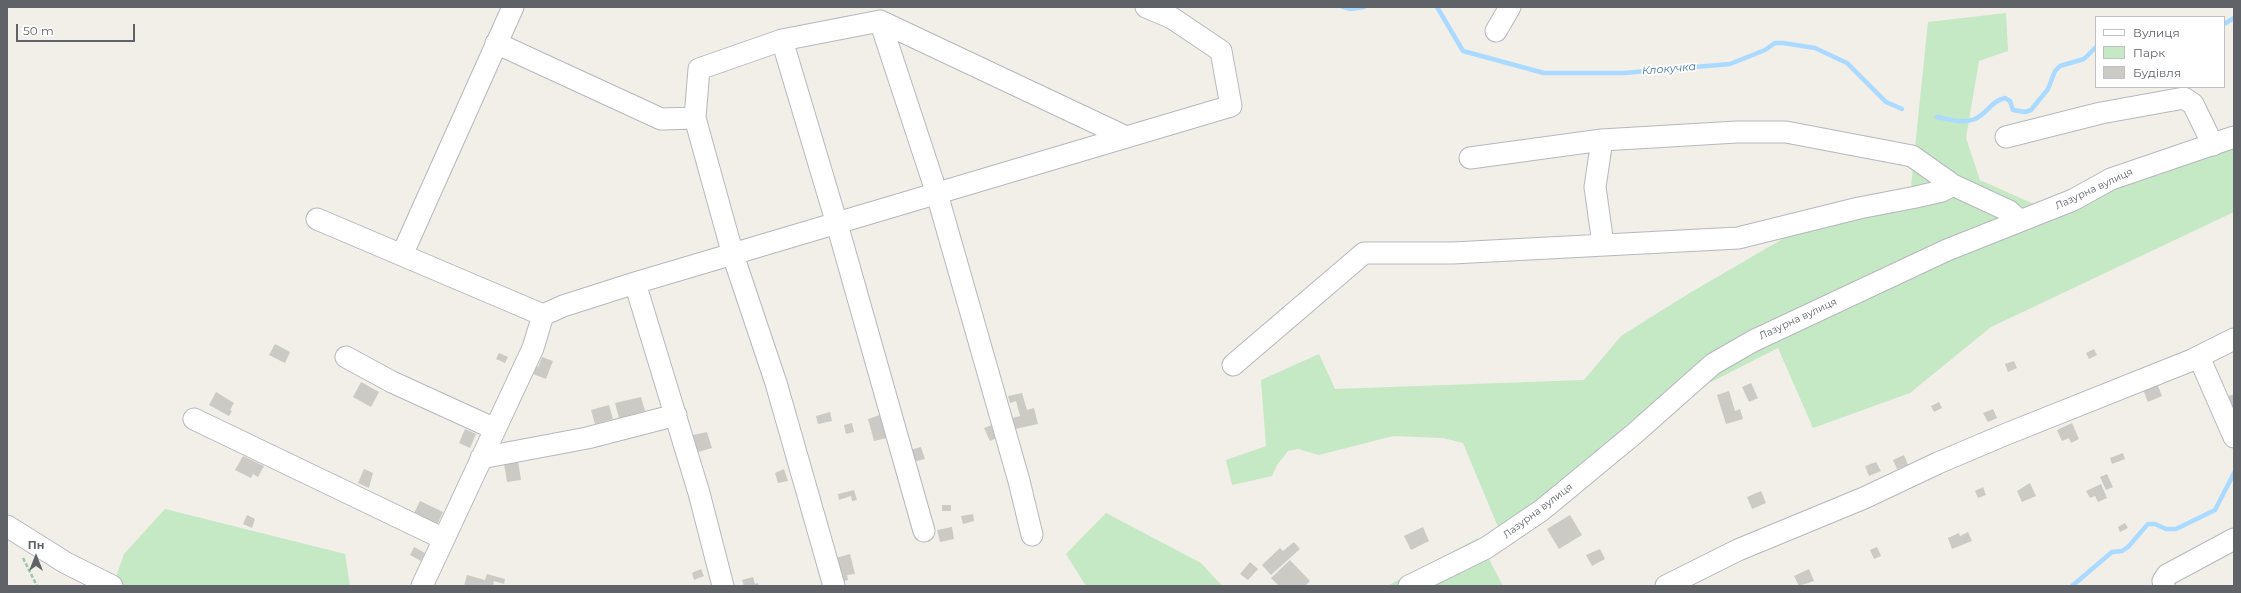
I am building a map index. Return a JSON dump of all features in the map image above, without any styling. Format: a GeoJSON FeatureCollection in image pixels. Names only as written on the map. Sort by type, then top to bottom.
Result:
{"type":"FeatureCollection","features":[{"type":"Feature","properties":{"kind":"street"},"geometry":{"type":"LineString","coordinates":[[402,255],[513,7]]}},
{"type":"Feature","properties":{"kind":"street"},"geometry":{"type":"LineString","coordinates":[[317,219],[543,315],[563,306],[635,283],[1231,106],[1221,51],[1172,18],[1146,7]]}},
{"type":"Feature","properties":{"kind":"street"},"geometry":{"type":"LineString","coordinates":[[1496,31],[1510,7]]}},
{"type":"Feature","properties":{"kind":"street"},"geometry":{"type":"LineString","coordinates":[[834,586],[776,383],[733,255],[695,118],[699,69],[782,40],[880,21],[1126,138]]}},
{"type":"Feature","properties":{"kind":"street"},"geometry":{"type":"LineString","coordinates":[[880,21],[937,194],[1019,481],[1032,535]]}},
{"type":"Feature","properties":{"kind":"street"},"geometry":{"type":"LineString","coordinates":[[782,40],[837,224],[924,531]]}},
{"type":"Feature","properties":{"kind":"street"},"geometry":{"type":"LineString","coordinates":[[496,43],[661,119],[695,118]]}},
{"type":"Feature","properties":{"kind":"street"},"geometry":{"type":"LineString","coordinates":[[2006,137],[2101,113],[2184,98],[2193,104],[2213,145]]}},
{"type":"Feature","properties":{"kind":"street"},"geometry":{"type":"LineString","coordinates":[[1470,158],[1602,140],[1744,132],[1786,132],[1912,156],[1953,185],[2009,211],[2020,221]]}},
{"type":"Feature","properties":{"kind":"street","name":"Лазурна вулиця"},"geometry":{"type":"LineString","coordinates":[[1409,586],[1486,548],[1542,510],[1634,434],[1706,370],[1724,357],[1753,341],[1884,278],[1947,250],[2073,200],[2125,173],[2234,137]]}},
{"type":"Feature","properties":{"kind":"street"},"geometry":{"type":"LineString","coordinates":[[1602,140],[1595,187],[1603,244]]}},
{"type":"Feature","properties":{"kind":"street"},"geometry":{"type":"LineString","coordinates":[[1233,365],[1364,253],[1453,253],[1738,238],[1858,208],[1942,191],[1953,185]]}},
{"type":"Feature","properties":{"kind":"street"},"geometry":{"type":"LineString","coordinates":[[635,283],[699,493],[723,586]]}},
{"type":"Feature","properties":{"kind":"street"},"geometry":{"type":"LineString","coordinates":[[422,586],[533,348],[543,315]]}},
{"type":"Feature","properties":{"kind":"street"},"geometry":{"type":"LineString","coordinates":[[1666,586],[1738,550],[1864,498],[1938,463],[2199,356],[2234,339]]}},
{"type":"Feature","properties":{"kind":"street"},"geometry":{"type":"LineString","coordinates":[[346,356],[392,382],[495,429]]}},
{"type":"Feature","properties":{"kind":"street"},"geometry":{"type":"LineString","coordinates":[[2199,356],[2234,437]]}},
{"type":"Feature","properties":{"kind":"street"},"geometry":{"type":"LineString","coordinates":[[481,458],[587,438],[676,415]]}},
{"type":"Feature","properties":{"kind":"street"},"geometry":{"type":"LineString","coordinates":[[194,419],[444,539]]}},
{"type":"Feature","properties":{"kind":"street"},"geometry":{"type":"LineString","coordinates":[[7,526],[66,563],[112,586]]}},
{"type":"Feature","properties":{"kind":"street"},"geometry":{"type":"LineString","coordinates":[[2164,586],[2163,581],[2167,575],[2234,539]]}},
{"type":"Feature","properties":{"kind":"green space"},"geometry":{"type":"Polygon","coordinates":[[[2006,13],[2008,51],[1979,61],[1966,138],[1980,180],[2036,205],[2234,130],[2234,212],[1991,327],[1910,393],[1813,428],[1778,348],[1709,383],[1523,537],[1501,534],[1463,443],[1443,438],[1393,436],[1319,455],[1298,449],[1288,451],[1277,465],[1272,476],[1232,485],[1226,460],[1266,446],[1261,380],[1319,354],[1335,389],[1584,380],[1621,336],[1688,294],[1827,213],[1910,196],[1928,22],[2006,13]]]}},
{"type":"Feature","properties":{"kind":"green space"},"geometry":{"type":"Polygon","coordinates":[[[165,509],[345,554],[350,586],[113,586],[124,554],[165,509]]]}},
{"type":"Feature","properties":{"kind":"green space"},"geometry":{"type":"Polygon","coordinates":[[[1106,513],[1201,563],[1222,586],[1086,586],[1066,554],[1106,513]]]}},
{"type":"Feature","properties":{"kind":"green space"},"geometry":{"type":"Polygon","coordinates":[[[1478,538],[1503,586],[1387,586],[1478,538]]]}},
{"type":"Feature","properties":{"kind":"building"},"geometry":{"type":"Polygon","coordinates":[[[275,344],[290,352],[285,363],[269,355],[275,344]]]}},
{"type":"Feature","properties":{"kind":"building"},"geometry":{"type":"Polygon","coordinates":[[[2094,349],[2097,355],[2089,359],[2086,353],[2094,349]]]}},
{"type":"Feature","properties":{"kind":"building"},"geometry":{"type":"Polygon","coordinates":[[[499,353],[508,357],[505,363],[496,359],[499,353]]]}},
{"type":"Feature","properties":{"kind":"building"},"geometry":{"type":"Polygon","coordinates":[[[542,357],[553,361],[546,379],[530,373],[533,365],[538,367],[542,357]]]}},
{"type":"Feature","properties":{"kind":"building"},"geometry":{"type":"Polygon","coordinates":[[[2014,361],[2017,368],[2008,372],[2005,364],[2014,361]]]}},
{"type":"Feature","properties":{"kind":"building"},"geometry":{"type":"Polygon","coordinates":[[[2156,381],[2162,396],[2148,402],[2142,387],[2156,381]]]}},
{"type":"Feature","properties":{"kind":"building"},"geometry":{"type":"Polygon","coordinates":[[[361,382],[379,392],[371,407],[353,397],[361,382]]]}},
{"type":"Feature","properties":{"kind":"building"},"geometry":{"type":"Polygon","coordinates":[[[1751,383],[1758,398],[1749,402],[1742,387],[1751,383]]]}},
{"type":"Feature","properties":{"kind":"building"},"geometry":{"type":"Polygon","coordinates":[[[1729,391],[1735,411],[1740,409],[1743,419],[1726,424],[1717,395],[1729,391]]]}},
{"type":"Feature","properties":{"kind":"building"},"geometry":{"type":"Polygon","coordinates":[[[216,392],[234,403],[230,410],[232,411],[229,416],[209,405],[216,392]]]}},
{"type":"Feature","properties":{"kind":"building"},"geometry":{"type":"Polygon","coordinates":[[[1022,393],[1027,410],[1034,408],[1038,424],[1015,429],[1012,418],[1020,416],[1016,401],[1010,403],[1008,396],[1022,393]]]}},
{"type":"Feature","properties":{"kind":"building"},"geometry":{"type":"Polygon","coordinates":[[[2234,394],[2234,409],[2227,412],[2222,399],[2234,394]]]}},
{"type":"Feature","properties":{"kind":"building"},"geometry":{"type":"Polygon","coordinates":[[[641,397],[645,411],[619,418],[615,403],[641,397]]]}},
{"type":"Feature","properties":{"kind":"building"},"geometry":{"type":"Polygon","coordinates":[[[1939,402],[1942,408],[1934,412],[1931,406],[1939,402]]]}},
{"type":"Feature","properties":{"kind":"building"},"geometry":{"type":"Polygon","coordinates":[[[609,405],[613,419],[595,424],[591,410],[609,405]]]}},
{"type":"Feature","properties":{"kind":"building"},"geometry":{"type":"Polygon","coordinates":[[[1993,409],[1997,418],[1988,422],[1983,413],[1993,409]]]}},
{"type":"Feature","properties":{"kind":"building"},"geometry":{"type":"Polygon","coordinates":[[[830,412],[832,421],[818,424],[816,416],[830,412]]]}},
{"type":"Feature","properties":{"kind":"building"},"geometry":{"type":"Polygon","coordinates":[[[880,415],[887,438],[874,441],[868,419],[880,415]]]}},
{"type":"Feature","properties":{"kind":"building"},"geometry":{"type":"Polygon","coordinates":[[[852,423],[854,432],[846,434],[844,425],[852,423]]]}},
{"type":"Feature","properties":{"kind":"building"},"geometry":{"type":"Polygon","coordinates":[[[2072,423],[2079,439],[2071,443],[2069,438],[2062,441],[2057,430],[2072,423]]]}},
{"type":"Feature","properties":{"kind":"building"},"geometry":{"type":"Polygon","coordinates":[[[992,425],[997,438],[990,441],[984,428],[992,425]]]}},
{"type":"Feature","properties":{"kind":"building"},"geometry":{"type":"Polygon","coordinates":[[[465,429],[476,434],[470,448],[459,443],[465,429]]]}},
{"type":"Feature","properties":{"kind":"building"},"geometry":{"type":"Polygon","coordinates":[[[707,432],[712,448],[698,452],[693,435],[707,432]]]}},
{"type":"Feature","properties":{"kind":"building"},"geometry":{"type":"Polygon","coordinates":[[[921,447],[925,459],[913,462],[910,450],[921,447]]]}},
{"type":"Feature","properties":{"kind":"building"},"geometry":{"type":"Polygon","coordinates":[[[2123,453],[2125,459],[2112,464],[2110,458],[2123,453]]]}},
{"type":"Feature","properties":{"kind":"building"},"geometry":{"type":"Polygon","coordinates":[[[1904,455],[1908,465],[1897,469],[1893,460],[1904,455]]]}},
{"type":"Feature","properties":{"kind":"building"},"geometry":{"type":"Polygon","coordinates":[[[243,456],[264,466],[258,477],[253,474],[251,478],[235,470],[243,456]]]}},
{"type":"Feature","properties":{"kind":"building"},"geometry":{"type":"Polygon","coordinates":[[[518,461],[521,480],[507,482],[504,463],[518,461]]]}},
{"type":"Feature","properties":{"kind":"building"},"geometry":{"type":"Polygon","coordinates":[[[1876,462],[1881,471],[1869,476],[1865,466],[1876,462]]]}},
{"type":"Feature","properties":{"kind":"building"},"geometry":{"type":"Polygon","coordinates":[[[364,469],[373,473],[369,488],[358,483],[364,469]]]}},
{"type":"Feature","properties":{"kind":"building"},"geometry":{"type":"Polygon","coordinates":[[[784,469],[788,481],[778,483],[775,473],[784,469]]]}},
{"type":"Feature","properties":{"kind":"building"},"geometry":{"type":"Polygon","coordinates":[[[2107,474],[2113,487],[2106,490],[2100,477],[2107,474]]]}},
{"type":"Feature","properties":{"kind":"building"},"geometry":{"type":"Polygon","coordinates":[[[2030,483],[2036,496],[2022,502],[2017,491],[2030,483]]]}},
{"type":"Feature","properties":{"kind":"building"},"geometry":{"type":"Polygon","coordinates":[[[2101,484],[2107,498],[2098,502],[2095,496],[2090,498],[2086,491],[2101,484]]]}},
{"type":"Feature","properties":{"kind":"building"},"geometry":{"type":"Polygon","coordinates":[[[1983,487],[1986,495],[1978,498],[1975,491],[1983,487]]]}},
{"type":"Feature","properties":{"kind":"building"},"geometry":{"type":"Polygon","coordinates":[[[854,490],[857,500],[852,501],[851,496],[839,500],[838,494],[854,490]]]}},
{"type":"Feature","properties":{"kind":"building"},"geometry":{"type":"Polygon","coordinates":[[[1761,491],[1766,503],[1752,509],[1747,497],[1761,491]]]}},
{"type":"Feature","properties":{"kind":"building"},"geometry":{"type":"Polygon","coordinates":[[[420,501],[443,512],[437,525],[414,513],[420,501]]]}},
{"type":"Feature","properties":{"kind":"building"},"geometry":{"type":"Polygon","coordinates":[[[942,505],[951,505],[951,511],[942,511],[942,505]]]}},
{"type":"Feature","properties":{"kind":"building"},"geometry":{"type":"Polygon","coordinates":[[[973,514],[974,521],[963,524],[961,516],[973,514]]]}},
{"type":"Feature","properties":{"kind":"building"},"geometry":{"type":"Polygon","coordinates":[[[247,515],[255,519],[252,528],[243,524],[247,515]]]}},
{"type":"Feature","properties":{"kind":"building"},"geometry":{"type":"Polygon","coordinates":[[[1570,515],[1582,535],[1559,549],[1547,529],[1570,515]]]}},
{"type":"Feature","properties":{"kind":"building"},"geometry":{"type":"Polygon","coordinates":[[[2125,523],[2128,528],[2120,532],[2118,527],[2125,523]]]}},
{"type":"Feature","properties":{"kind":"building"},"geometry":{"type":"Polygon","coordinates":[[[952,527],[954,539],[940,542],[937,530],[952,527]]]}},
{"type":"Feature","properties":{"kind":"building"},"geometry":{"type":"Polygon","coordinates":[[[1423,527],[1429,541],[1411,550],[1404,536],[1423,527]]]}},
{"type":"Feature","properties":{"kind":"building"},"geometry":{"type":"Polygon","coordinates":[[[1968,532],[1972,541],[1952,549],[1948,538],[1959,533],[1960,536],[1968,532]]]}},
{"type":"Feature","properties":{"kind":"building"},"geometry":{"type":"Polygon","coordinates":[[[1294,542],[1300,549],[1271,575],[1262,565],[1280,548],[1283,551],[1294,542]]]}},
{"type":"Feature","properties":{"kind":"building"},"geometry":{"type":"Polygon","coordinates":[[[414,547],[425,553],[421,561],[410,555],[414,547]]]}},
{"type":"Feature","properties":{"kind":"building"},"geometry":{"type":"Polygon","coordinates":[[[1877,547],[1881,556],[1874,559],[1870,550],[1877,547]]]}},
{"type":"Feature","properties":{"kind":"building"},"geometry":{"type":"Polygon","coordinates":[[[1600,549],[1605,559],[1592,566],[1586,555],[1600,549]]]}},
{"type":"Feature","properties":{"kind":"building"},"geometry":{"type":"Polygon","coordinates":[[[850,554],[855,574],[847,575],[848,580],[841,582],[836,558],[850,554]]]}},
{"type":"Feature","properties":{"kind":"building"},"geometry":{"type":"Polygon","coordinates":[[[1290,560],[1310,581],[1305,586],[1279,586],[1271,578],[1290,560]]]}},
{"type":"Feature","properties":{"kind":"building"},"geometry":{"type":"Polygon","coordinates":[[[1250,562],[1258,569],[1248,580],[1240,574],[1250,562]]]}},
{"type":"Feature","properties":{"kind":"building"},"geometry":{"type":"Polygon","coordinates":[[[701,569],[704,576],[694,580],[692,573],[701,569]]]}},
{"type":"Feature","properties":{"kind":"building"},"geometry":{"type":"Polygon","coordinates":[[[1809,569],[1814,581],[1799,586],[1794,576],[1809,569]]]}},
{"type":"Feature","properties":{"kind":"building"},"geometry":{"type":"Polygon","coordinates":[[[487,574],[505,579],[504,584],[494,581],[493,586],[464,586],[467,575],[485,580],[487,574]]]}},
{"type":"Feature","properties":{"kind":"building"},"geometry":{"type":"Polygon","coordinates":[[[753,577],[755,584],[758,583],[759,586],[744,586],[742,580],[753,577]]]}},
{"type":"Feature","properties":{"kind":"waterway","name":"Клокучка"},"geometry":{"type":"LineString","coordinates":[[1343,7],[1351,9],[1364,7]]}},
{"type":"Feature","properties":{"kind":"waterway","name":"Клокучка"},"geometry":{"type":"LineString","coordinates":[[1437,7],[1463,51],[1544,73],[1624,73],[1730,64],[1765,50],[1775,43],[1783,43],[1815,48],[1847,63],[1886,102],[1902,109]]}},
{"type":"Feature","properties":{"kind":"waterway","name":"Клокучка"},"geometry":{"type":"LineString","coordinates":[[2225,23],[2234,18]]}},
{"type":"Feature","properties":{"kind":"waterway","name":"Клокучка"},"geometry":{"type":"LineString","coordinates":[[1937,117],[1956,121],[1975,119],[1996,102],[2005,98],[2010,101],[2013,110],[2025,112],[2031,110],[2048,89],[2055,71],[2060,66],[2084,59],[2095,48]]}},
{"type":"Feature","properties":{"kind":"waterway"},"geometry":{"type":"LineString","coordinates":[[2072,586],[2112,552],[2122,551],[2128,547],[2148,524],[2155,524],[2166,529],[2176,529],[2215,510],[2234,473]]}}]}
